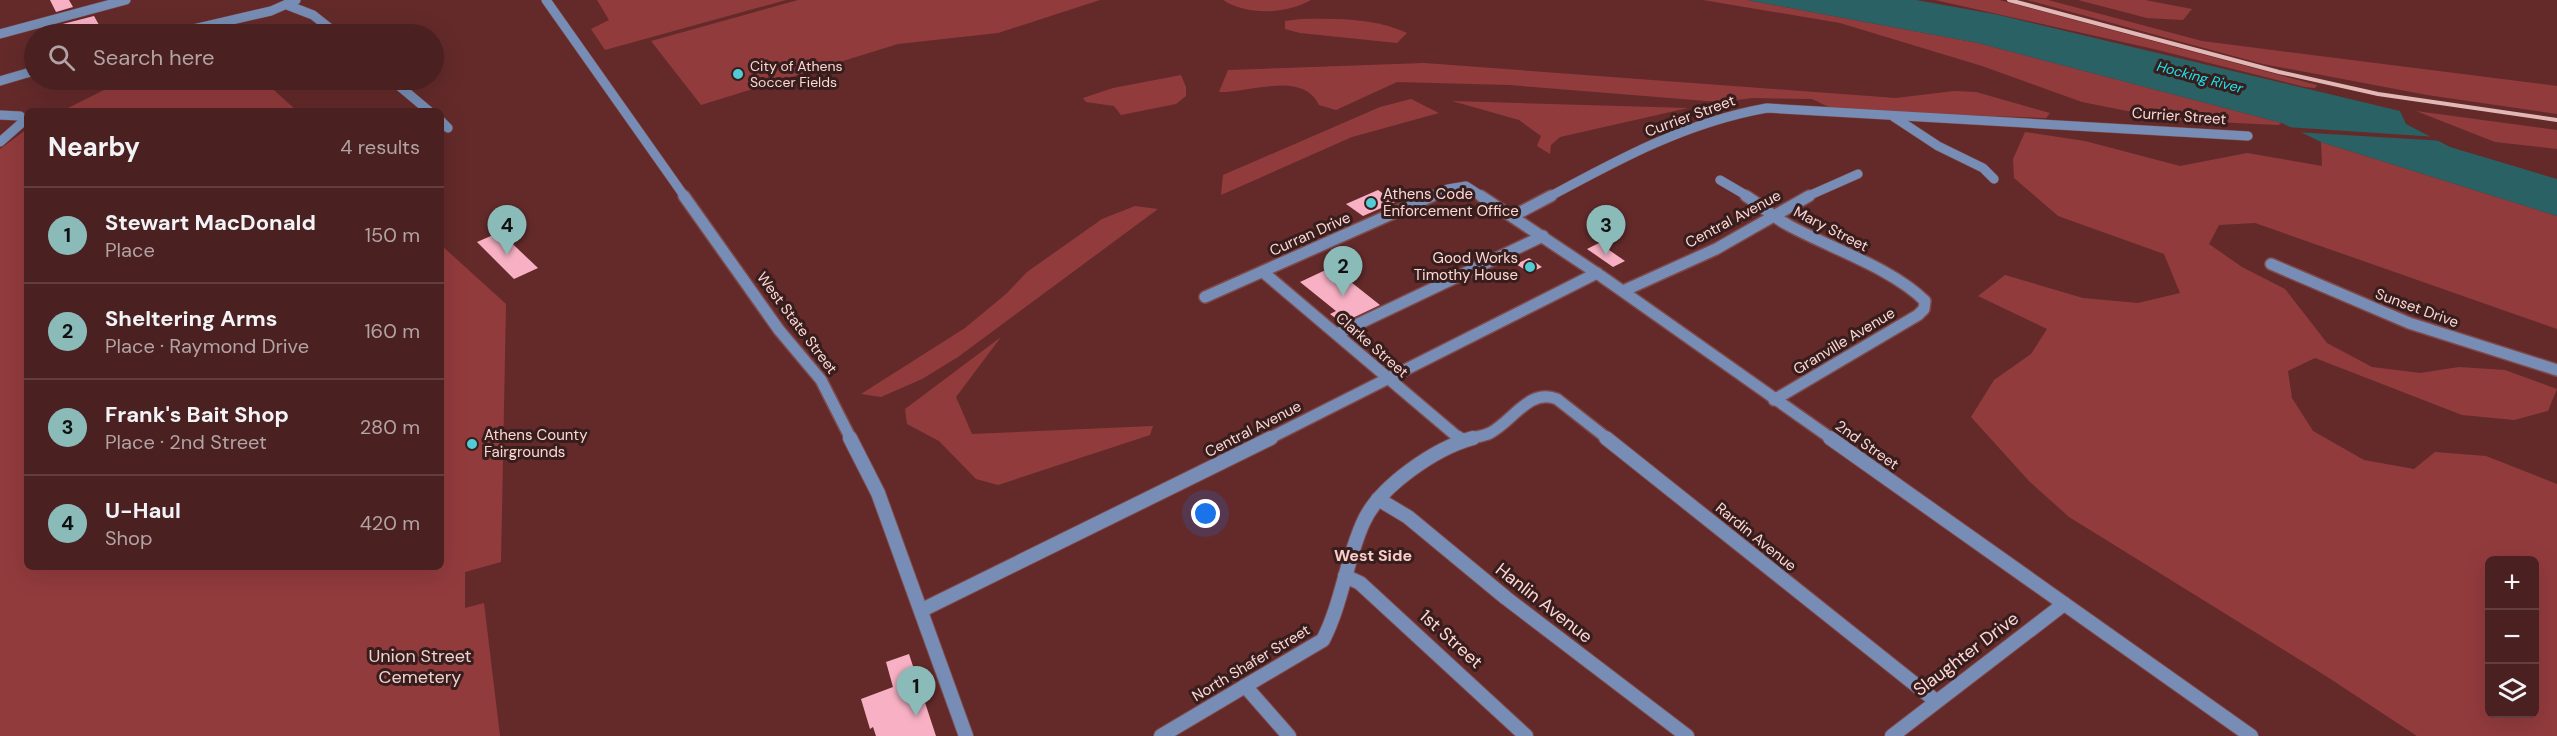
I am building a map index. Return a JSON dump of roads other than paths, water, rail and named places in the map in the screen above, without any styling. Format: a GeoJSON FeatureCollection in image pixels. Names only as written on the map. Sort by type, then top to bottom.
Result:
{"type":"FeatureCollection","features":[{"type":"Feature","properties":{"kind":"street"},"geometry":{"type":"LineString","coordinates":[[37,24],[126,0]]}},
{"type":"Feature","properties":{"kind":"street"},"geometry":{"type":"LineString","coordinates":[[212,24],[287,5],[296,0]]}},
{"type":"Feature","properties":{"kind":"street","name":"West State Street"},"geometry":{"type":"LineString","coordinates":[[546,0],[779,330],[821,380],[878,493],[966,736]]}},
{"type":"Feature","properties":{"kind":"street"},"geometry":{"type":"LineString","coordinates":[[287,5],[313,15],[325,24]]}},
{"type":"Feature","properties":{"kind":"street"},"geometry":{"type":"LineString","coordinates":[[0,34],[24,28]]}},
{"type":"Feature","properties":{"kind":"street"},"geometry":{"type":"LineString","coordinates":[[0,81],[24,74]]}},
{"type":"Feature","properties":{"kind":"street"},"geometry":{"type":"LineString","coordinates":[[404,90],[425,108]]}},
{"type":"Feature","properties":{"kind":"street","name":"Currier Street"},"geometry":{"type":"LineString","coordinates":[[1513,216],[1651,144],[1703,124],[1752,110],[1798,108],[1892,116],[2056,123],[2248,136]]}},
{"type":"Feature","properties":{"kind":"street"},"geometry":{"type":"LineString","coordinates":[[0,115],[20,116],[24,119]]}},
{"type":"Feature","properties":{"kind":"street","name":"Currier Street"},"geometry":{"type":"LineString","coordinates":[[1892,116],[1938,146],[1974,162],[1994,179]]}},
{"type":"Feature","properties":{"kind":"street"},"geometry":{"type":"LineString","coordinates":[[0,142],[24,121]]}},
{"type":"Feature","properties":{"kind":"street","name":"Central Avenue"},"geometry":{"type":"LineString","coordinates":[[1623,291],[1716,249],[1824,188],[1858,174]]}},
{"type":"Feature","properties":{"kind":"street","name":"Mary Street"},"geometry":{"type":"LineString","coordinates":[[1720,180],[1799,231],[1856,258],[1915,291],[1925,304]]}},
{"type":"Feature","properties":{"kind":"street","name":"2nd Street"},"geometry":{"type":"LineString","coordinates":[[1461,186],[1479,193],[1598,273],[1774,400],[2251,736]]}},
{"type":"Feature","properties":{"kind":"street","name":"Curran Drive"},"geometry":{"type":"LineString","coordinates":[[1204,297],[1448,189],[1461,186]]}},
{"type":"Feature","properties":{"kind":"street"},"geometry":{"type":"LineString","coordinates":[[1337,334],[1543,236]]}},
{"type":"Feature","properties":{"kind":"street","name":"Sunset Drive"},"geometry":{"type":"LineString","coordinates":[[2271,264],[2409,323],[2557,370]]}},
{"type":"Feature","properties":{"kind":"street","name":"Clarke Street"},"geometry":{"type":"LineString","coordinates":[[1263,272],[1462,441]]}},
{"type":"Feature","properties":{"kind":"street","name":"Central Avenue"},"geometry":{"type":"LineString","coordinates":[[922,610],[1097,526],[1598,273]]}},
{"type":"Feature","properties":{"kind":"street","name":"Granville Avenue"},"geometry":{"type":"LineString","coordinates":[[1774,400],[1845,360],[1875,338],[1918,315],[1925,304]]}},
{"type":"Feature","properties":{"kind":"street","name":"North Shafer Street"},"geometry":{"type":"LineString","coordinates":[[1161,736],[1323,640],[1333,620],[1363,522],[1378,499],[1409,471],[1451,444],[1490,433],[1538,396],[1557,399]]}},
{"type":"Feature","properties":{"kind":"street","name":"Rardin Avenue"},"geometry":{"type":"LineString","coordinates":[[1557,399],[1936,701]]}},
{"type":"Feature","properties":{"kind":"street","name":"Hanlin Avenue"},"geometry":{"type":"LineString","coordinates":[[1378,499],[1408,517],[1515,605],[1687,736]]}},
{"type":"Feature","properties":{"kind":"street","name":"1st Street"},"geometry":{"type":"LineString","coordinates":[[1346,576],[1360,583],[1526,736]]}},
{"type":"Feature","properties":{"kind":"street","name":"Slaughter Drive"},"geometry":{"type":"LineString","coordinates":[[1892,736],[2064,604]]}},
{"type":"Feature","properties":{"kind":"street"},"geometry":{"type":"LineString","coordinates":[[1245,686],[1289,736]]}},
{"type":"Feature","properties":{"kind":"water","name":"Hocking River"},"geometry":{"type":"Polygon","coordinates":[[[1747,0],[1916,0],[1999,15],[2400,111],[2406,124],[2450,147],[2557,179],[2557,216],[2321,142],[2282,123],[1978,43],[1747,0]]]}},
{"type":"Feature","properties":{"kind":"railway"},"geometry":{"type":"LineString","coordinates":[[2009,0],[2279,72],[2378,94],[2557,120]]}},
{"type":"Feature","properties":{"kind":"place","name":"City of Athens Soccer Fields"},"geometry":{"type":"Point","coordinates":[738,74]}},
{"type":"Feature","properties":{"kind":"place","name":"Athens Code Enforcement Office"},"geometry":{"type":"Point","coordinates":[1371,203]}},
{"type":"Feature","properties":{"kind":"place","name":"U-Haul"},"geometry":{"type":"Point","coordinates":[507,255]}},
{"type":"Feature","properties":{"kind":"place","name":"Frank's Bait Shop"},"geometry":{"type":"Point","coordinates":[1606,255]}},
{"type":"Feature","properties":{"kind":"place","name":"Good Works Timothy House"},"geometry":{"type":"Point","coordinates":[1530,267]}},
{"type":"Feature","properties":{"kind":"place","name":"Sheltering Arms"},"geometry":{"type":"Point","coordinates":[1343,296]}},
{"type":"Feature","properties":{"kind":"place","name":"Athens County Fairgrounds"},"geometry":{"type":"Point","coordinates":[472,444]}},
{"type":"Feature","properties":{"kind":"place","name":"Stewart MacDonald"},"geometry":{"type":"Point","coordinates":[916,716]}},
{"type":"Feature","properties":{"kind":"district","name":"West Side"},"geometry":{"type":"Point","coordinates":[1373,555]}},
{"type":"Feature","properties":{"kind":"park label","name":"Union Street Cemetery"},"geometry":{"type":"Point","coordinates":[420,666]}}]}
